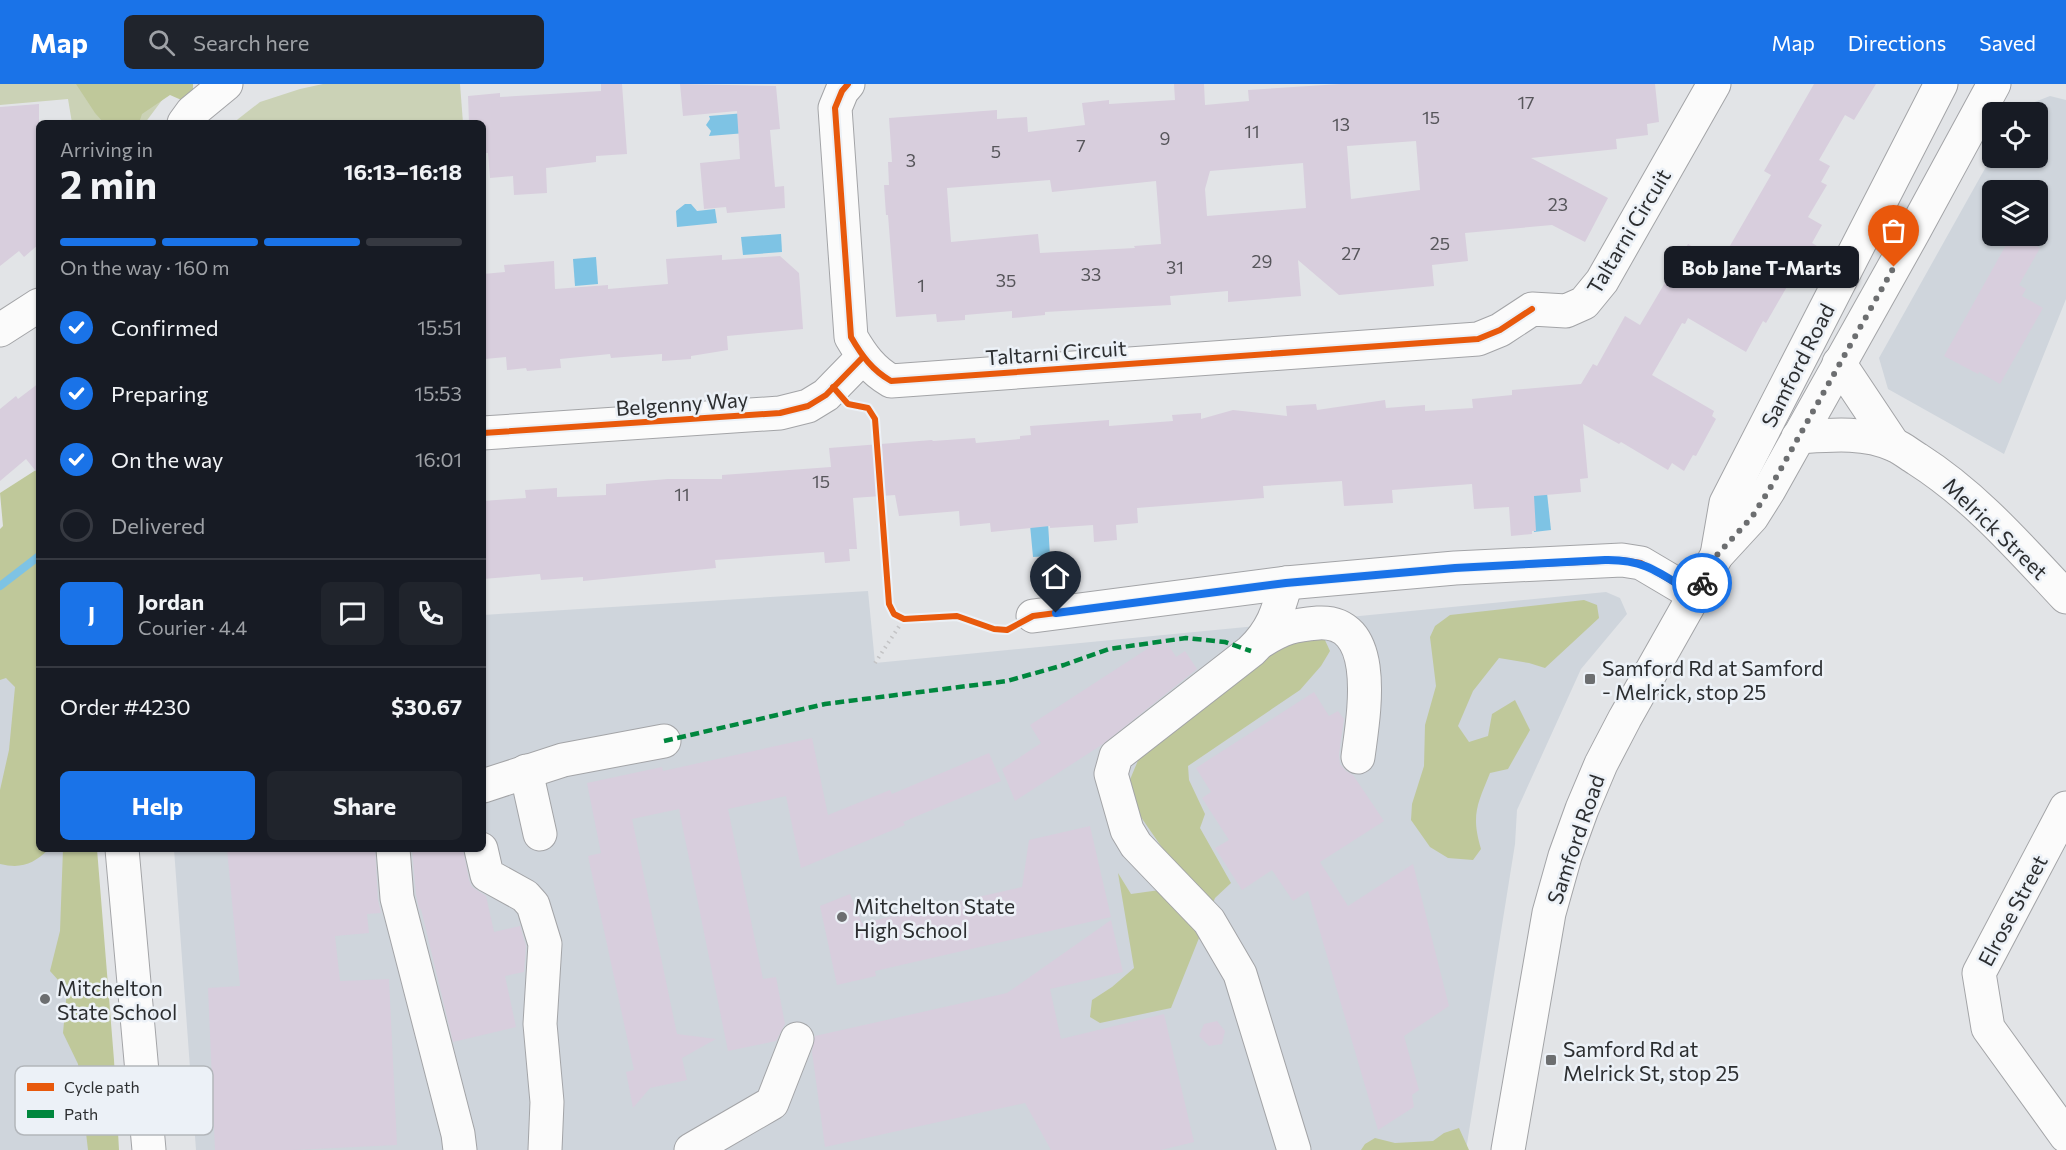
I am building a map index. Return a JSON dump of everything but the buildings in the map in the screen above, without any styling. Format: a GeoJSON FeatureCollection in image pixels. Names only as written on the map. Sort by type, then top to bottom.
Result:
{"type":"FeatureCollection","features":[{"type":"Feature","properties":{"kind":"street"},"geometry":{"type":"LineString","coordinates":[[186,120],[192,112],[226,84]]}},
{"type":"Feature","properties":{"kind":"street","name":"Taltarni Circuit"},"geometry":{"type":"LineString","coordinates":[[848,84],[834,108],[851,337],[863,357],[877,372],[891,381],[1478,339],[1500,330],[1532,309],[1566,311],[1584,303],[1602,281],[1714,84]]}},
{"type":"Feature","properties":{"kind":"street","name":"Samford Road"},"geometry":{"type":"LineString","coordinates":[[1717,555],[1726,503],[1941,84]]}},
{"type":"Feature","properties":{"kind":"street","name":"Samford Road"},"geometry":{"type":"LineString","coordinates":[[1508,1150],[1549,913],[1565,856],[1601,764],[1717,555],[1752,517],[1913,233],[1994,84]]}},
{"type":"Feature","properties":{"kind":"street"},"geometry":{"type":"LineString","coordinates":[[0,330],[36,307]]}},
{"type":"Feature","properties":{"kind":"street","name":"Belgenny Way"},"geometry":{"type":"LineString","coordinates":[[486,433],[780,413],[808,406],[826,395],[863,357]]}},
{"type":"Feature","properties":{"kind":"street","name":"Melrick Street"},"geometry":{"type":"LineString","coordinates":[[1839,363],[1893,444]]}},
{"type":"Feature","properties":{"kind":"street","name":"Melrick Street"},"geometry":{"type":"LineString","coordinates":[[1798,436],[1850,435],[1893,444],[1936,471],[1988,514],[2066,597]]}},
{"type":"Feature","properties":{"kind":"street"},"geometry":{"type":"LineString","coordinates":[[1033,616],[1286,583],[1455,568],[1622,560],[1641,563],[1695,595]]}},
{"type":"Feature","properties":{"kind":"street"},"geometry":{"type":"LineString","coordinates":[[1262,641],[1274,622],[1286,583]]}},
{"type":"Feature","properties":{"kind":"street"},"geometry":{"type":"LineString","coordinates":[[1294,1150],[1240,974],[1209,921],[1136,845],[1127,830],[1111,774],[1116,756],[1262,641],[1294,624],[1328,622],[1342,627],[1353,636],[1363,665],[1365,701],[1358,757]]}},
{"type":"Feature","properties":{"kind":"street"},"geometry":{"type":"LineString","coordinates":[[486,785],[563,760],[664,741]]}},
{"type":"Feature","properties":{"kind":"street"},"geometry":{"type":"LineString","coordinates":[[526,771],[540,834]]}},
{"type":"Feature","properties":{"kind":"street","name":"Elrose Street"},"geometry":{"type":"LineString","coordinates":[[2066,808],[1979,974],[1988,1028],[2066,1136]]}},
{"type":"Feature","properties":{"kind":"street"},"geometry":{"type":"LineString","coordinates":[[122,852],[141,1066]]}},
{"type":"Feature","properties":{"kind":"street"},"geometry":{"type":"LineString","coordinates":[[393,852],[397,898],[458,1134],[460,1150]]}},
{"type":"Feature","properties":{"kind":"street"},"geometry":{"type":"LineString","coordinates":[[482,852],[486,875],[525,896],[533,905],[545,944],[540,1024],[547,1102],[545,1150]]}},
{"type":"Feature","properties":{"kind":"street"},"geometry":{"type":"LineString","coordinates":[[691,1150],[772,1102],[797,1040]]}},
{"type":"Feature","properties":{"kind":"street"},"geometry":{"type":"LineString","coordinates":[[148,1135],[149,1150]]}},
{"type":"Feature","properties":{"kind":"path"},"geometry":{"type":"LineString","coordinates":[[894,614],[904,620],[914,619]]}},
{"type":"Feature","properties":{"kind":"path"},"geometry":{"type":"LineString","coordinates":[[874,663],[904,620]]}},
{"type":"Feature","properties":{"kind":"shaded area"},"geometry":{"type":"Polygon","coordinates":[[[2050,96],[2066,100],[2066,299],[2004,454],[1888,389],[1879,358],[1985,168],[2048,168],[2048,102],[2034,102],[2050,96]]]}},
{"type":"Feature","properties":{"kind":"shaded area","name":"Mitchelton State High School"},"geometry":{"type":"Polygon","coordinates":[[[868,591],[875,663],[1606,592],[1620,598],[1627,614],[1581,669],[1517,810],[1515,844],[1466,1150],[196,1150],[195,1135],[213,1135],[213,1066],[190,1066],[174,852],[486,852],[486,615],[868,591]]]}},
{"type":"Feature","properties":{"kind":"shaded area","name":"Mitchelton State School"},"geometry":{"type":"Polygon","coordinates":[[[36,662],[36,852],[78,852],[97,1066],[15,1066],[15,1135],[103,1135],[104,1150],[0,1150],[0,665],[36,662]]]}},
{"type":"Feature","properties":{"kind":"green space"},"geometry":{"type":"Polygon","coordinates":[[[0,84],[174,84],[147,120],[72,120],[68,99],[0,105],[0,84]]]}},
{"type":"Feature","properties":{"kind":"green space"},"geometry":{"type":"Polygon","coordinates":[[[76,84],[193,84],[193,93],[186,102],[170,95],[142,114],[140,120],[101,120],[76,84]]]}},
{"type":"Feature","properties":{"kind":"green space"},"geometry":{"type":"Polygon","coordinates":[[[323,84],[460,84],[463,120],[237,120],[260,102],[323,84]]]}},
{"type":"Feature","properties":{"kind":"green space"},"geometry":{"type":"Polygon","coordinates":[[[36,470],[36,852],[45,852],[27,864],[15,866],[0,864],[0,790],[9,750],[15,687],[6,678],[0,680],[0,529],[3,526],[0,493],[36,470]]]}},
{"type":"Feature","properties":{"kind":"green space"},"geometry":{"type":"Polygon","coordinates":[[[1584,600],[1597,605],[1599,618],[1545,668],[1499,658],[1473,691],[1458,726],[1469,742],[1488,736],[1492,714],[1515,700],[1530,730],[1508,769],[1490,773],[1476,818],[1481,849],[1473,860],[1448,858],[1430,847],[1411,820],[1412,804],[1424,766],[1425,725],[1436,686],[1430,637],[1435,626],[1450,615],[1584,600]]]}},
{"type":"Feature","properties":{"kind":"green space"},"geometry":{"type":"Polygon","coordinates":[[[1324,638],[1330,651],[1321,666],[1300,690],[1188,766],[1189,780],[1205,814],[1200,828],[1231,883],[1215,898],[1171,1008],[1100,1023],[1090,1017],[1092,1000],[1134,968],[1118,873],[1131,894],[1160,890],[1179,872],[1136,810],[1129,782],[1139,758],[1286,641],[1324,638]]]}},
{"type":"Feature","properties":{"kind":"green space"},"geometry":{"type":"Polygon","coordinates":[[[63,852],[97,852],[114,1066],[78,1066],[63,1033],[67,990],[50,971],[60,931],[63,852]]]}},
{"type":"Feature","properties":{"kind":"green space"},"geometry":{"type":"Polygon","coordinates":[[[1459,1128],[1469,1150],[1361,1150],[1365,1144],[1375,1138],[1395,1143],[1433,1141],[1444,1133],[1459,1128]]]}},
{"type":"Feature","properties":{"kind":"green space"},"geometry":{"type":"Polygon","coordinates":[[[86,1135],[118,1135],[119,1150],[88,1150],[86,1135]]]}},
{"type":"Feature","properties":{"kind":"water"},"geometry":{"type":"Polygon","coordinates":[[[745,113],[746,133],[709,136],[711,131],[706,125],[710,119],[709,116],[745,113]]]}},
{"type":"Feature","properties":{"kind":"water"},"geometry":{"type":"Polygon","coordinates":[[[685,204],[691,204],[697,211],[715,209],[717,223],[677,227],[676,211],[685,204]]]}},
{"type":"Feature","properties":{"kind":"water"},"geometry":{"type":"Polygon","coordinates":[[[781,234],[782,252],[743,255],[741,237],[781,234]]]}},
{"type":"Feature","properties":{"kind":"water"},"geometry":{"type":"Polygon","coordinates":[[[596,257],[598,284],[575,286],[573,259],[596,257]]]}},
{"type":"Feature","properties":{"kind":"water"},"geometry":{"type":"Polygon","coordinates":[[[1547,493],[1551,530],[1534,532],[1530,494],[1547,493]]]}},
{"type":"Feature","properties":{"kind":"water"},"geometry":{"type":"Polygon","coordinates":[[[1048,523],[1050,556],[1033,557],[1030,525],[1048,523]]]}},
{"type":"Feature","properties":{"kind":"waterway"},"geometry":{"type":"LineString","coordinates":[[0,586],[36,558]]}},
{"type":"Feature","properties":{"kind":"marked path"},"geometry":{"type":"LineString","coordinates":[[664,741],[825,704],[1007,681],[1109,649],[1186,638],[1225,642],[1251,651]]}},
{"type":"Feature","properties":{"kind":"cycle path"},"geometry":{"type":"LineString","coordinates":[[848,84],[842,91],[835,108],[851,337],[868,362],[891,381],[1478,339],[1500,330],[1532,309]]}},
{"type":"Feature","properties":{"kind":"cycle path"},"geometry":{"type":"LineString","coordinates":[[486,433],[780,413],[808,406],[826,395],[863,357]]}},
{"type":"Feature","properties":{"kind":"cycle path"},"geometry":{"type":"LineString","coordinates":[[833,387],[848,404],[868,408],[875,419],[889,604],[894,614],[904,619],[957,616],[994,629],[1007,630],[1033,616],[1286,583],[1455,568],[1622,560],[1641,563],[1695,595]]}},
{"type":"Feature","properties":{"kind":"way so far"},"geometry":{"type":"LineString","coordinates":[[1702,583],[1717,555],[1752,517],[1769,490],[1894,267]]}},
{"type":"Feature","properties":{"kind":"place","name":"Bob Jane T-Marts"},"geometry":{"type":"Point","coordinates":[1894,267]}},
{"type":"Feature","properties":{"kind":"place","name":"Samford Rd at Samford - Melrick, stop 25"},"geometry":{"type":"Point","coordinates":[1590,679]}},
{"type":"Feature","properties":{"kind":"place","name":"Mitchelton State High School"},"geometry":{"type":"Point","coordinates":[842,917]}},
{"type":"Feature","properties":{"kind":"place","name":"Mitchelton State School"},"geometry":{"type":"Point","coordinates":[45,999]}},
{"type":"Feature","properties":{"kind":"place","name":"Samford Rd at Melrick St, stop 25"},"geometry":{"type":"Point","coordinates":[1551,1060]}},
{"type":"Feature","properties":{"kind":"route"},"geometry":{"type":"LineString","coordinates":[[1056,613],[1286,583],[1455,568],[1605,560],[1641,563],[1695,595],[1702,583]]}}]}
